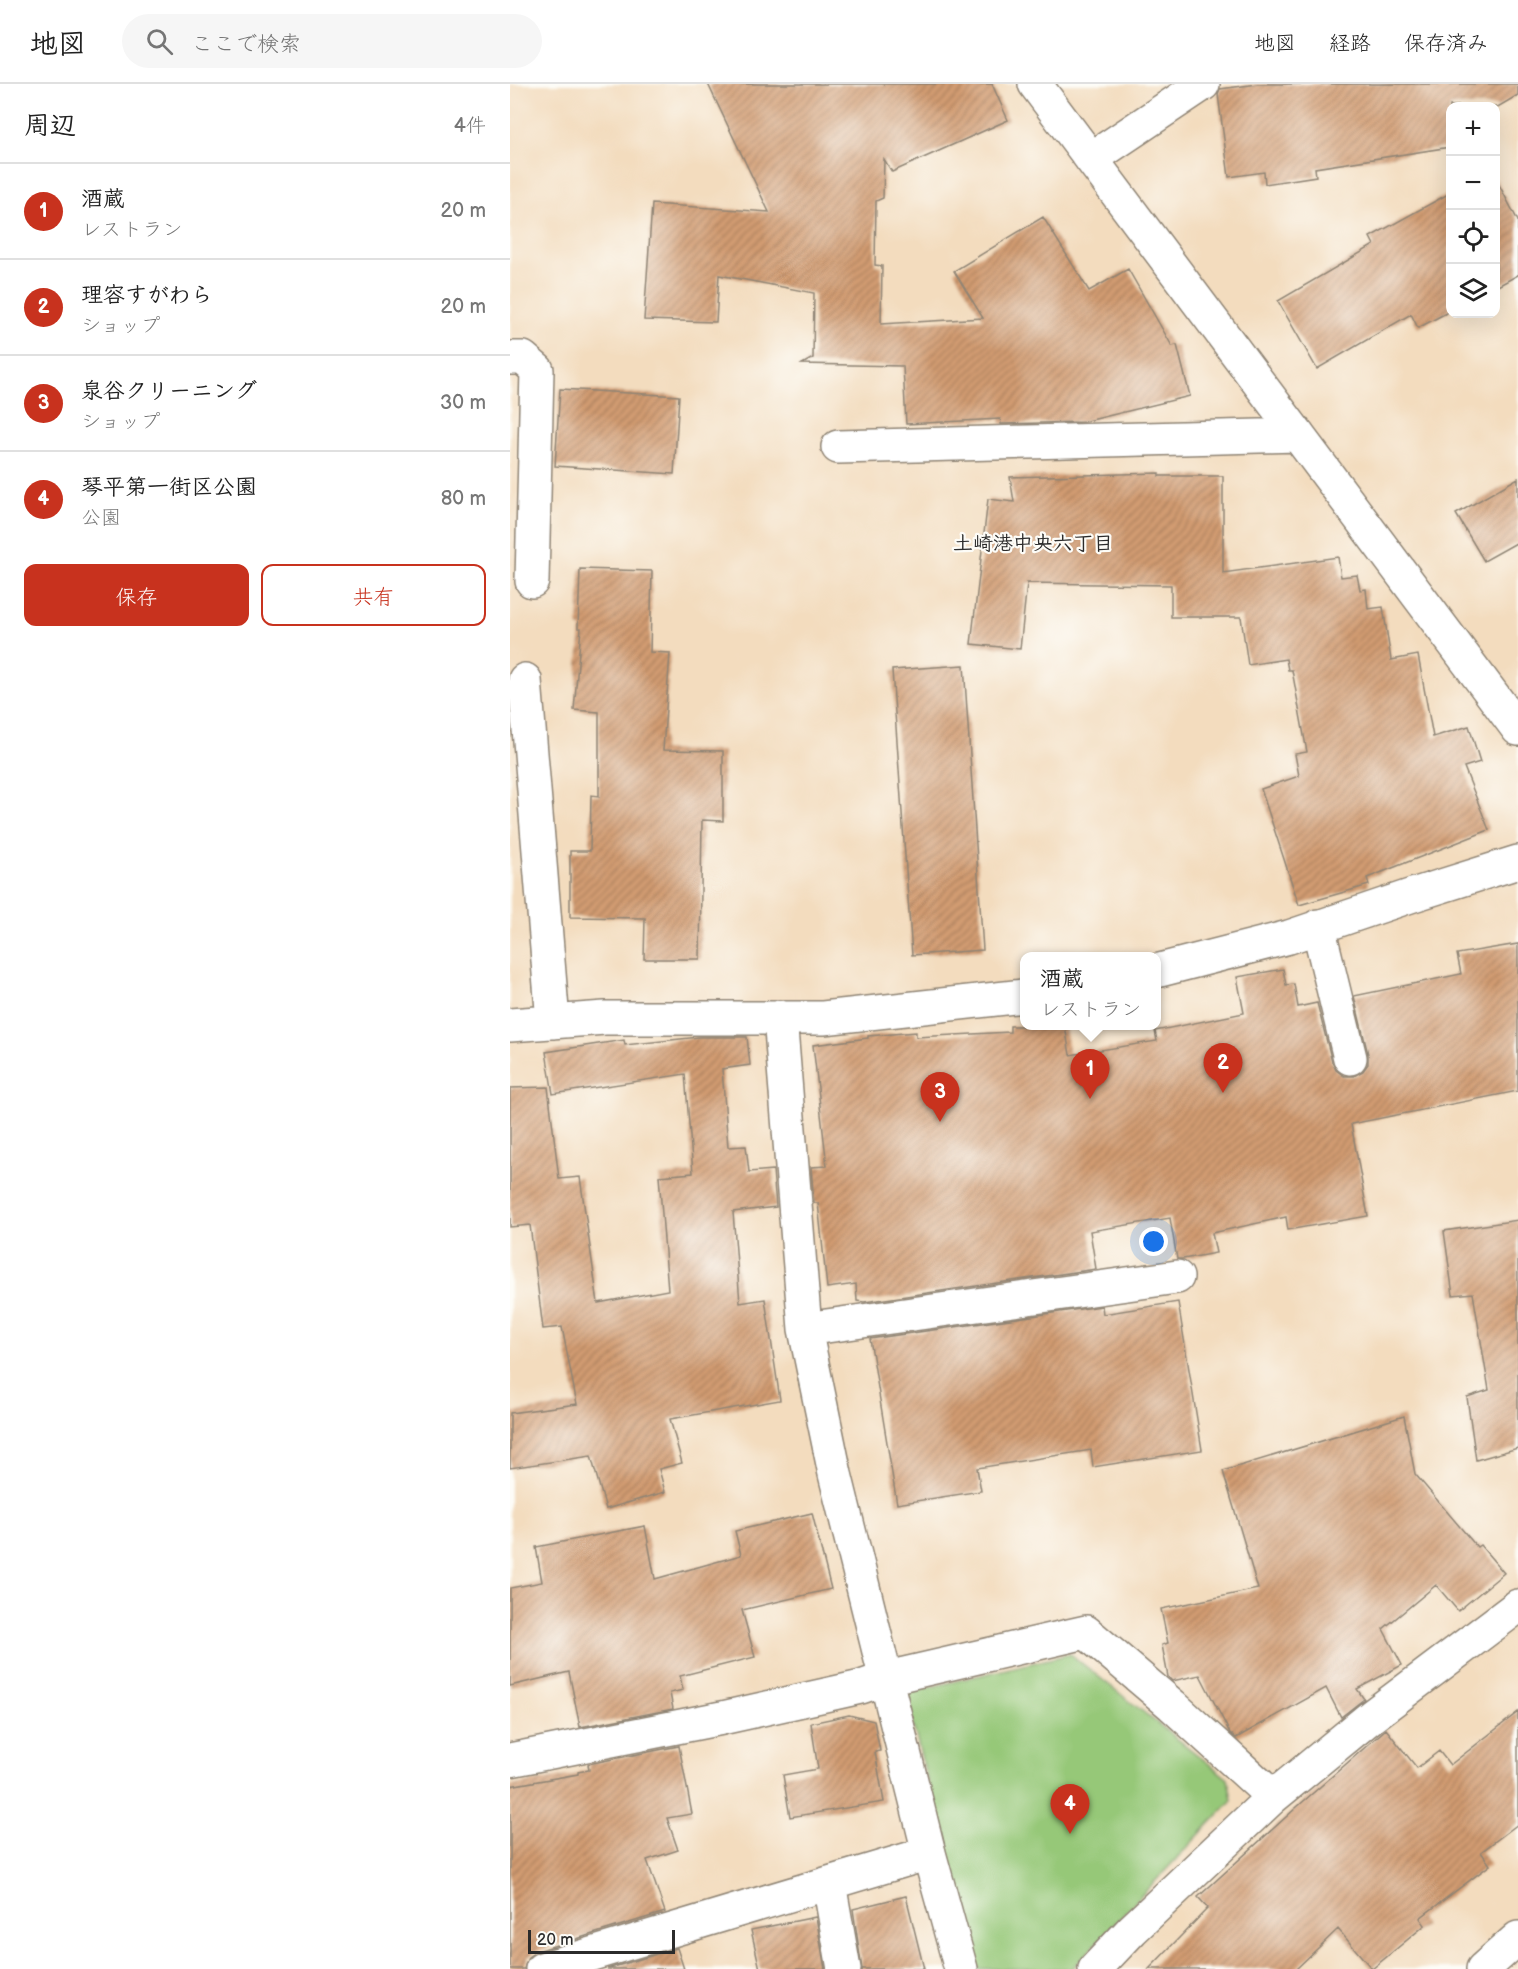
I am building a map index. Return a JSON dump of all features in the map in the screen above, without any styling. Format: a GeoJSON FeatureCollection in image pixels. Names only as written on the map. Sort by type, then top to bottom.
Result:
{"type":"FeatureCollection","features":[{"type":"Feature","properties":{"kind":"street"},"geometry":{"type":"LineString","coordinates":[[1035,84],[1518,729]]}},
{"type":"Feature","properties":{"kind":"street"},"geometry":{"type":"LineString","coordinates":[[1091,159],[1203,84]]}},
{"type":"Feature","properties":{"kind":"street"},"geometry":{"type":"LineString","coordinates":[[510,358],[523,358],[537,370],[532,581]]}},
{"type":"Feature","properties":{"kind":"street"},"geometry":{"type":"LineString","coordinates":[[838,447],[1298,435]]}},
{"type":"Feature","properties":{"kind":"street"},"geometry":{"type":"LineString","coordinates":[[525,680],[553,1022]]}},
{"type":"Feature","properties":{"kind":"street"},"geometry":{"type":"LineString","coordinates":[[1161,970],[1289,937],[1518,862]]}},
{"type":"Feature","properties":{"kind":"street"},"geometry":{"type":"LineString","coordinates":[[1318,926],[1350,1058]]}},
{"type":"Feature","properties":{"kind":"street"},"geometry":{"type":"LineString","coordinates":[[510,1025],[605,1018],[823,1018],[1020,996]]}},
{"type":"Feature","properties":{"kind":"street"},"geometry":{"type":"LineString","coordinates":[[780,1017],[805,1329],[835,1474],[930,1853],[962,1969]]}},
{"type":"Feature","properties":{"kind":"street"},"geometry":{"type":"LineString","coordinates":[[805,1329],[1177,1277]]}},
{"type":"Feature","properties":{"kind":"street"},"geometry":{"type":"LineString","coordinates":[[1095,1969],[1132,1930],[1273,1797],[1372,1716],[1518,1606]]}},
{"type":"Feature","properties":{"kind":"street"},"geometry":{"type":"LineString","coordinates":[[510,1760],[722,1718],[1086,1632],[1172,1705],[1273,1797]]}},
{"type":"Feature","properties":{"kind":"street"},"geometry":{"type":"LineString","coordinates":[[542,1969],[930,1853]]}},
{"type":"Feature","properties":{"kind":"street"},"geometry":{"type":"LineString","coordinates":[[829,1883],[844,1969]]}},
{"type":"Feature","properties":{"kind":"street"},"geometry":{"type":"LineString","coordinates":[[1483,1969],[1518,1938]]}},
{"type":"Feature","properties":{"kind":"green space"},"geometry":{"type":"Polygon","coordinates":[[[1070,1654],[1228,1779],[1232,1800],[1072,1969],[975,1969],[905,1693],[1070,1654]]]}},
{"type":"Feature","properties":{"kind":"building"},"geometry":{"type":"Polygon","coordinates":[[[708,84],[992,84],[1008,120],[892,172],[884,159],[883,198],[876,201],[875,265],[882,266],[881,324],[983,318],[954,271],[1043,217],[1089,291],[1128,269],[1172,346],[1177,345],[1190,396],[1083,422],[1001,424],[1000,419],[906,424],[903,366],[802,364],[813,358],[814,293],[719,275],[716,322],[644,320],[652,204],[769,212],[708,84]]]}},
{"type":"Feature","properties":{"kind":"building"},"geometry":{"type":"Polygon","coordinates":[[[1258,84],[1518,84],[1518,95],[1500,106],[1500,102],[1446,102],[1446,148],[1315,168],[1316,176],[1265,184],[1264,172],[1229,177],[1218,94],[1220,89],[1258,84]]]}},
{"type":"Feature","properties":{"kind":"building"},"geometry":{"type":"Polygon","coordinates":[[[1500,187],[1518,221],[1518,275],[1500,285],[1500,187]]]}},
{"type":"Feature","properties":{"kind":"building"},"geometry":{"type":"Polygon","coordinates":[[[1446,195],[1446,313],[1418,328],[1411,314],[1317,369],[1278,301],[1374,245],[1370,237],[1446,195]]]}},
{"type":"Feature","properties":{"kind":"building"},"geometry":{"type":"Polygon","coordinates":[[[560,389],[679,396],[674,474],[555,466],[560,389]]]}},
{"type":"Feature","properties":{"kind":"building"},"geometry":{"type":"Polygon","coordinates":[[[1159,473],[1159,476],[1223,476],[1223,573],[1338,557],[1341,577],[1357,575],[1360,590],[1366,589],[1368,609],[1383,607],[1391,660],[1418,655],[1433,737],[1469,726],[1480,762],[1464,767],[1489,830],[1367,878],[1369,885],[1299,905],[1261,789],[1299,776],[1295,754],[1307,752],[1292,670],[1288,670],[1286,659],[1248,665],[1241,617],[1171,617],[1171,585],[1027,583],[1020,649],[971,644],[988,499],[1014,502],[1010,477],[1159,473]]]}},
{"type":"Feature","properties":{"kind":"building"},"geometry":{"type":"Polygon","coordinates":[[[1518,478],[1518,542],[1484,561],[1456,514],[1518,478]]]}},
{"type":"Feature","properties":{"kind":"building"},"geometry":{"type":"Polygon","coordinates":[[[580,569],[652,571],[650,652],[670,653],[663,750],[723,751],[723,821],[702,820],[700,959],[644,959],[645,918],[570,917],[570,851],[590,851],[591,795],[599,796],[599,712],[574,710],[581,628],[578,628],[580,569]]]}},
{"type":"Feature","properties":{"kind":"building"},"geometry":{"type":"Polygon","coordinates":[[[964,665],[983,950],[912,955],[892,670],[964,665]]]}},
{"type":"Feature","properties":{"kind":"building"},"geometry":{"type":"Polygon","coordinates":[[[1518,944],[1518,1091],[1351,1124],[1368,1216],[1288,1230],[1286,1217],[1212,1233],[1216,1253],[1183,1259],[1177,1259],[1170,1218],[1090,1231],[1096,1269],[864,1302],[857,1301],[856,1284],[827,1288],[818,1203],[814,1203],[811,1167],[827,1166],[813,1045],[868,1038],[868,1036],[916,1032],[916,1037],[1010,1032],[1010,1026],[1020,1026],[1020,1030],[1066,1030],[1070,1055],[1157,1041],[1155,1031],[1244,1013],[1237,977],[1283,969],[1286,985],[1294,984],[1298,1007],[1317,1003],[1336,1070],[1344,1076],[1354,1076],[1363,1071],[1368,1064],[1368,1054],[1354,996],[1461,974],[1457,954],[1518,944]]]}},
{"type":"Feature","properties":{"kind":"building"},"geometry":{"type":"Polygon","coordinates":[[[699,1037],[747,1037],[750,1065],[722,1069],[728,1147],[746,1146],[749,1172],[773,1170],[776,1207],[733,1212],[740,1303],[765,1299],[780,1400],[670,1419],[682,1463],[659,1469],[665,1492],[606,1509],[591,1456],[510,1468],[510,1413],[577,1404],[562,1327],[543,1329],[530,1225],[510,1227],[510,1088],[548,1087],[559,1179],[580,1177],[598,1303],[668,1290],[659,1176],[693,1173],[685,1074],[553,1094],[546,1052],[624,1040],[625,1045],[699,1037]]]}},
{"type":"Feature","properties":{"kind":"building"},"geometry":{"type":"Polygon","coordinates":[[[1518,1220],[1518,1448],[1476,1460],[1467,1397],[1489,1390],[1473,1293],[1453,1295],[1444,1231],[1518,1220]]]}},
{"type":"Feature","properties":{"kind":"building"},"geometry":{"type":"Polygon","coordinates":[[[1178,1302],[1202,1450],[1093,1467],[1091,1450],[977,1468],[981,1491],[897,1504],[870,1339],[1102,1306],[1103,1314],[1178,1302]]]}},
{"type":"Feature","properties":{"kind":"building"},"geometry":{"type":"Polygon","coordinates":[[[1404,1416],[1415,1474],[1477,1547],[1480,1545],[1504,1573],[1458,1611],[1436,1585],[1383,1629],[1402,1665],[1357,1689],[1364,1699],[1341,1717],[1326,1688],[1236,1738],[1230,1733],[1200,1675],[1172,1681],[1168,1677],[1162,1645],[1168,1643],[1161,1609],[1258,1589],[1223,1471],[1404,1416]]]}},
{"type":"Feature","properties":{"kind":"building"},"geometry":{"type":"Polygon","coordinates":[[[812,1513],[831,1589],[742,1610],[755,1657],[680,1676],[683,1690],[670,1693],[673,1709],[580,1727],[569,1672],[510,1686],[510,1588],[542,1582],[536,1547],[645,1526],[655,1579],[741,1555],[735,1531],[812,1513]]]}},
{"type":"Feature","properties":{"kind":"building"},"geometry":{"type":"Polygon","coordinates":[[[1518,1712],[1518,1824],[1481,1852],[1490,1865],[1420,1918],[1425,1925],[1372,1969],[1338,1929],[1296,1969],[1149,1969],[1208,1908],[1198,1897],[1386,1729],[1417,1768],[1439,1751],[1450,1765],[1518,1712]]]}},
{"type":"Feature","properties":{"kind":"building"},"geometry":{"type":"Polygon","coordinates":[[[849,1715],[874,1721],[880,1751],[875,1752],[884,1802],[790,1817],[783,1775],[818,1769],[811,1723],[849,1715]]]}},
{"type":"Feature","properties":{"kind":"building"},"geometry":{"type":"Polygon","coordinates":[[[679,1746],[692,1814],[667,1818],[678,1850],[647,1860],[665,1912],[537,1951],[528,1957],[524,1969],[510,1969],[510,1786],[578,1774],[578,1772],[589,1770],[588,1764],[679,1746]]]}},
{"type":"Feature","properties":{"kind":"building"},"geometry":{"type":"Polygon","coordinates":[[[906,1896],[924,1969],[862,1969],[853,1909],[906,1896]]]}},
{"type":"Feature","properties":{"kind":"building"},"geometry":{"type":"Polygon","coordinates":[[[816,1917],[825,1969],[760,1969],[751,1930],[816,1917]]]}},
{"type":"Feature","properties":{"kind":"building"},"geometry":{"type":"Polygon","coordinates":[[[677,1948],[684,1969],[607,1969],[677,1948]]]}},
{"type":"Feature","properties":{"kind":"place","name":"理容すがわら"},"geometry":{"type":"Point","coordinates":[1223,1093]}},
{"type":"Feature","properties":{"kind":"place","name":"酒蔵"},"geometry":{"type":"Point","coordinates":[1090,1099]}},
{"type":"Feature","properties":{"kind":"place","name":"泉谷クリーニング"},"geometry":{"type":"Point","coordinates":[940,1122]}},
{"type":"Feature","properties":{"kind":"place","name":"琴平第一街区公園"},"geometry":{"type":"Point","coordinates":[1070,1834]}},
{"type":"Feature","properties":{"kind":"district","name":"土崎港中央六丁目"},"geometry":{"type":"Point","coordinates":[1033,544]}}]}
